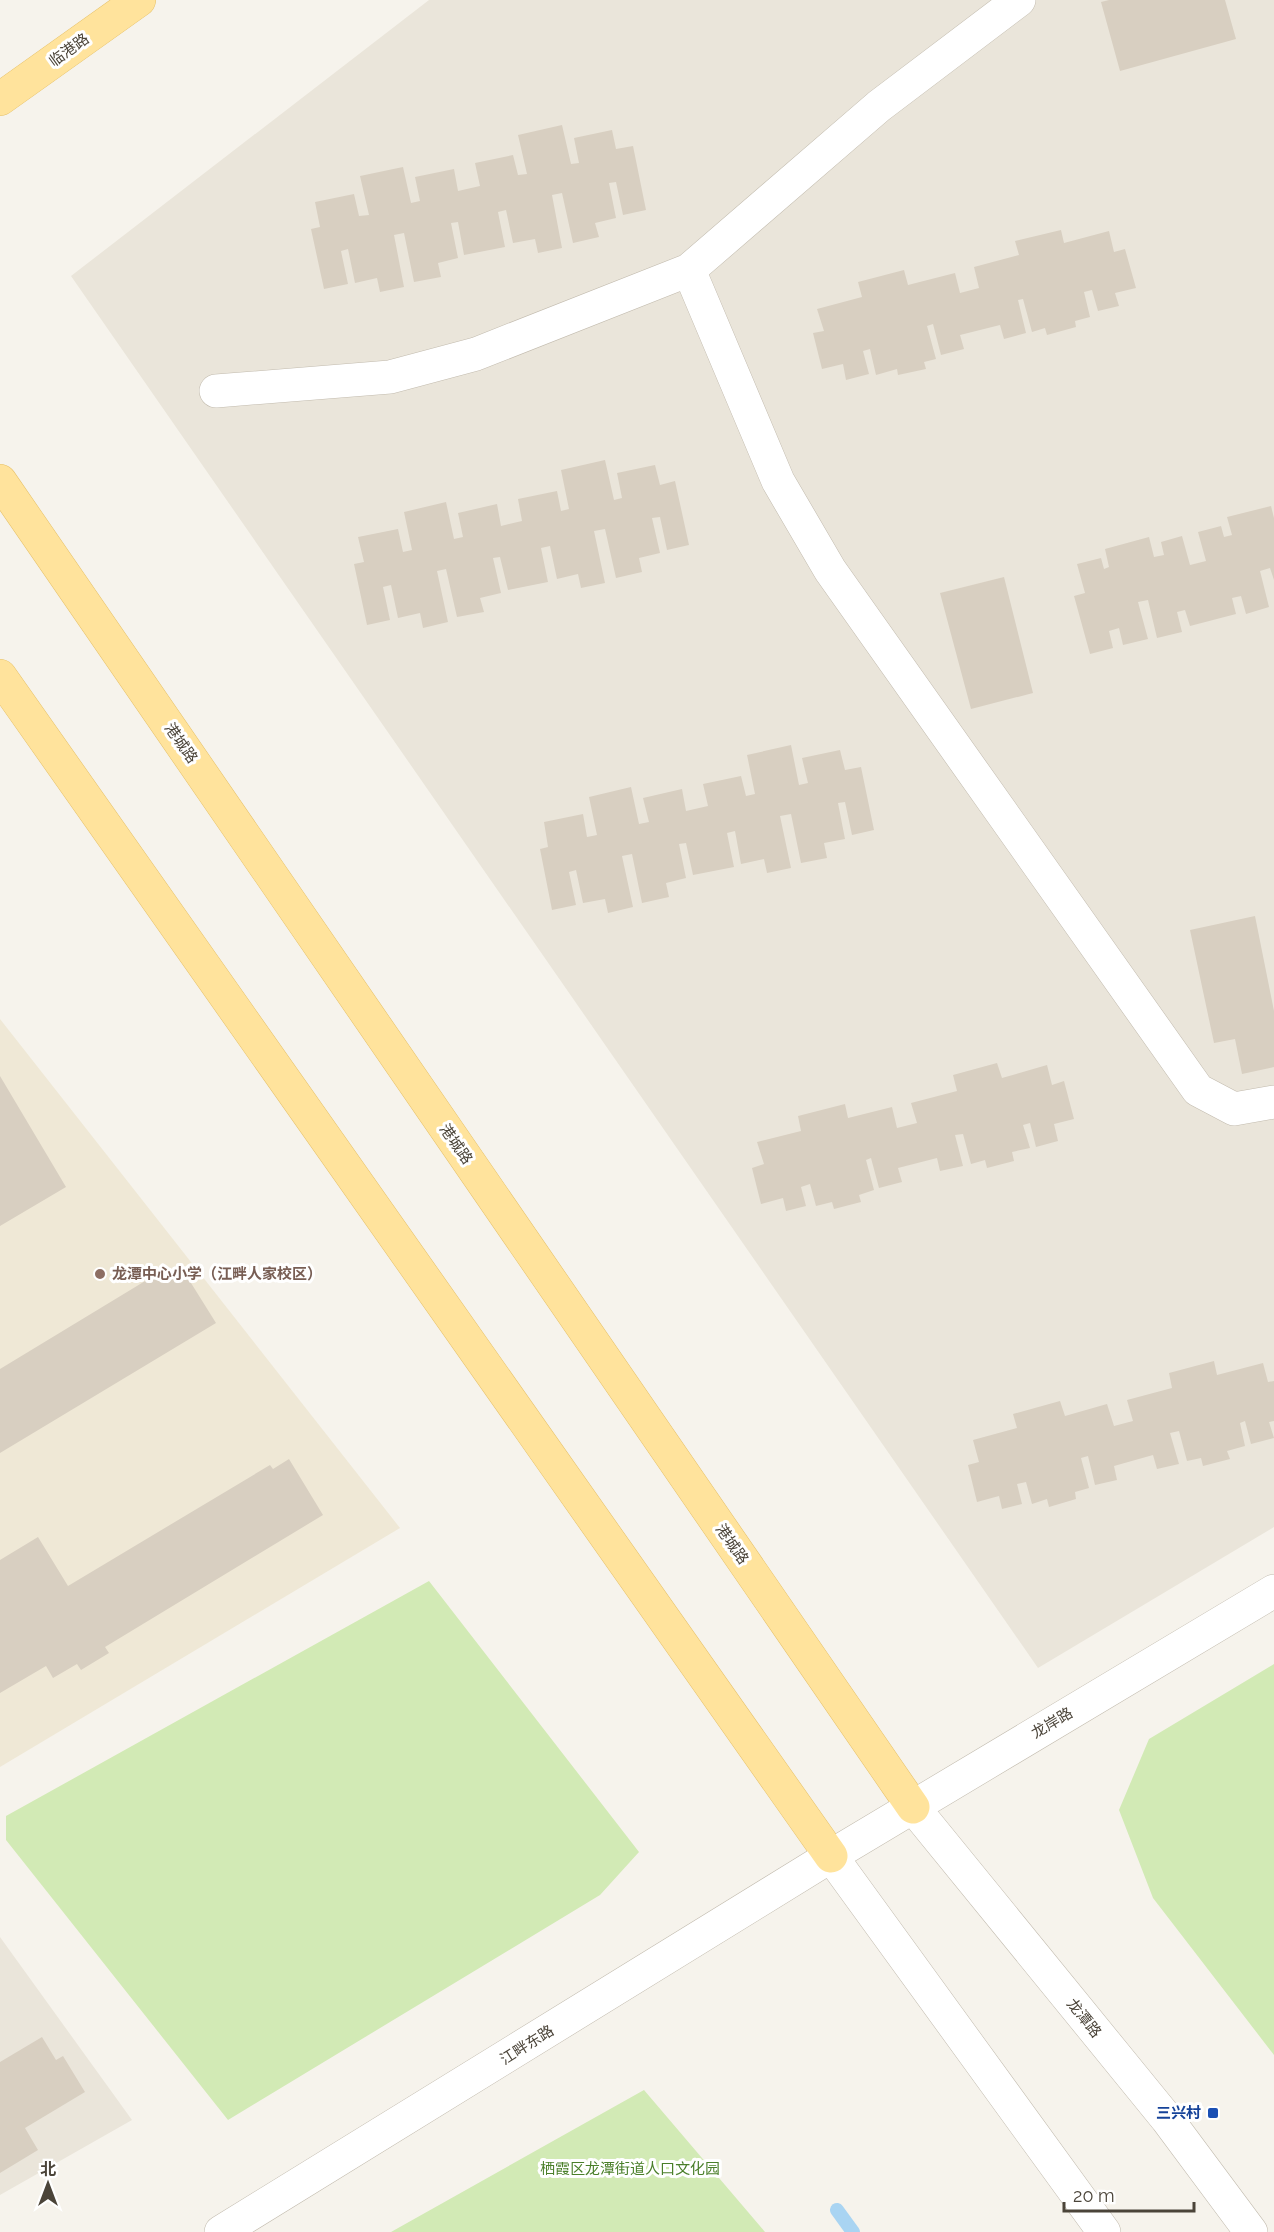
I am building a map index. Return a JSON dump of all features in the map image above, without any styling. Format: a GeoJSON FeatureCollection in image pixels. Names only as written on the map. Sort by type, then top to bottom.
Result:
{"type":"FeatureCollection","features":[{"type":"Feature","properties":{"kind":"main road","name":"临港路"},"geometry":{"type":"LineString","coordinates":[[0,99],[139,0]]}},
{"type":"Feature","properties":{"kind":"main road","name":"港城路"},"geometry":{"type":"LineString","coordinates":[[0,481],[913,1807]]}},
{"type":"Feature","properties":{"kind":"main road"},"geometry":{"type":"LineString","coordinates":[[0,676],[831,1856]]}},
{"type":"Feature","properties":{"kind":"street"},"geometry":{"type":"LineString","coordinates":[[216,391],[379,378],[401,374],[476,354],[689,270],[879,106],[1019,0]]}},
{"type":"Feature","properties":{"kind":"street"},"geometry":{"type":"LineString","coordinates":[[689,270],[778,481],[830,570],[1198,1090],[1234,1109],[1274,1102]]}},
{"type":"Feature","properties":{"kind":"street","name":"龙岸路"},"geometry":{"type":"LineString","coordinates":[[831,1856],[1274,1591]]}},
{"type":"Feature","properties":{"kind":"street","name":"龙潭路"},"geometry":{"type":"LineString","coordinates":[[913,1807],[1167,2120],[1251,2232]]}},
{"type":"Feature","properties":{"kind":"street"},"geometry":{"type":"LineString","coordinates":[[831,1856],[1104,2232]]}},
{"type":"Feature","properties":{"kind":"street","name":"江畔东路"},"geometry":{"type":"LineString","coordinates":[[221,2232],[831,1856]]}},
{"type":"Feature","properties":{"kind":"shaded area"},"geometry":{"type":"Polygon","coordinates":[[[429,0],[1274,0],[1274,1527],[1038,1668],[71,276],[429,0]]]}},
{"type":"Feature","properties":{"kind":"shaded area","name":"龙潭中心小学（江畔人家校区）"},"geometry":{"type":"Polygon","coordinates":[[[0,1019],[400,1528],[0,1767],[0,1019]]]}},
{"type":"Feature","properties":{"kind":"shaded area"},"geometry":{"type":"Polygon","coordinates":[[[0,1937],[132,2120],[0,2195],[0,1937]]]}},
{"type":"Feature","properties":{"kind":"green space"},"geometry":{"type":"Polygon","coordinates":[[[429,1581],[639,1852],[600,1895],[228,2120],[6,1840],[6,1816],[429,1581]]]}},
{"type":"Feature","properties":{"kind":"green space"},"geometry":{"type":"Polygon","coordinates":[[[1274,1664],[1274,2055],[1153,1898],[1119,1810],[1149,1739],[1274,1664]]]}},
{"type":"Feature","properties":{"kind":"green space","name":"栖霞区龙潭街道人口文化园"},"geometry":{"type":"Polygon","coordinates":[[[644,2090],[765,2232],[391,2232],[644,2090]]]}},
{"type":"Feature","properties":{"kind":"building"},"geometry":{"type":"Polygon","coordinates":[[[1109,0],[1225,0],[1236,39],[1120,71],[1101,2],[1109,0]]]}},
{"type":"Feature","properties":{"kind":"building"},"geometry":{"type":"Polygon","coordinates":[[[562,125],[571,164],[579,163],[574,138],[612,130],[616,149],[633,146],[646,210],[623,215],[616,182],[609,183],[616,218],[595,223],[599,237],[573,243],[562,193],[552,195],[562,248],[538,253],[535,239],[513,243],[506,210],[498,212],[505,247],[464,255],[458,222],[451,223],[458,258],[438,263],[441,277],[414,282],[404,233],[394,235],[404,287],[380,292],[377,278],[355,283],[348,249],[341,251],[348,284],[324,289],[311,229],[320,227],[315,202],[354,194],[359,216],[369,215],[360,176],[403,167],[411,203],[420,201],[415,177],[454,169],[458,191],[480,186],[475,163],[513,155],[518,175],[527,174],[518,135],[562,125]]]}},
{"type":"Feature","properties":{"kind":"building"},"geometry":{"type":"Polygon","coordinates":[[[1061,230],[1064,243],[1109,231],[1114,252],[1125,249],[1136,288],[1115,293],[1119,306],[1098,311],[1092,290],[1084,292],[1090,317],[1075,321],[1076,327],[1047,335],[1045,328],[1032,332],[1023,299],[1018,300],[1026,333],[1004,339],[1000,325],[960,335],[964,349],[941,355],[933,324],[927,326],[936,359],[924,362],[926,369],[898,375],[897,369],[876,375],[870,349],[863,351],[869,374],[846,380],[843,364],[822,369],[813,333],[824,331],[817,309],[862,297],[858,282],[904,270],[908,285],[955,273],[960,293],[979,288],[974,267],[1019,255],[1015,241],[1061,230]]]}},
{"type":"Feature","properties":{"kind":"building"},"geometry":{"type":"Polygon","coordinates":[[[605,460],[614,500],[622,498],[617,473],[655,465],[660,485],[675,481],[689,545],[667,550],[660,517],[652,518],[660,553],[639,558],[642,572],[616,578],[605,529],[594,531],[605,583],[581,588],[578,574],[557,579],[550,546],[541,548],[548,582],[508,590],[500,557],[493,558],[501,593],[480,598],[484,612],[457,617],[446,569],[437,571],[448,622],[423,628],[420,613],[398,618],[391,585],[383,587],[390,620],[367,625],[354,564],[364,562],[358,537],[398,529],[403,552],[412,550],[404,512],[446,502],[454,539],[463,537],[458,513],[497,504],[501,526],[522,521],[518,499],[557,491],[561,511],[569,509],[561,470],[605,460]]]}},
{"type":"Feature","properties":{"kind":"building"},"geometry":{"type":"Polygon","coordinates":[[[1271,506],[1274,518],[1274,580],[1270,568],[1260,571],[1269,607],[1246,614],[1241,596],[1232,598],[1236,614],[1190,626],[1185,610],[1177,612],[1182,632],[1157,638],[1148,600],[1138,602],[1148,639],[1123,645],[1119,628],[1109,631],[1113,648],[1090,654],[1074,596],[1085,593],[1077,564],[1101,558],[1104,569],[1109,567],[1105,549],[1149,537],[1154,557],[1164,555],[1161,542],[1182,536],[1190,565],[1206,561],[1198,532],[1221,526],[1224,537],[1232,535],[1227,517],[1271,506]]]}},
{"type":"Feature","properties":{"kind":"building"},"geometry":{"type":"Polygon","coordinates":[[[1004,577],[1033,693],[971,709],[940,593],[1004,577]]]}},
{"type":"Feature","properties":{"kind":"building"},"geometry":{"type":"Polygon","coordinates":[[[791,745],[799,785],[808,783],[802,758],[840,750],[845,770],[861,767],[874,830],[852,835],[845,802],[838,803],[845,839],[824,843],[827,858],[801,863],[791,814],[780,816],[791,868],[767,873],[764,859],[741,864],[735,831],[727,833],[734,867],[693,875],[686,843],[679,844],[686,878],[666,883],[669,897],[642,903],[632,854],[622,856],[633,907],[608,913],[605,899],[583,903],[576,870],[569,872],[576,905],[552,910],[540,849],[548,847],[544,822],[583,814],[587,837],[597,835],[589,797],[631,787],[639,824],[649,822],[643,798],[682,789],[686,811],[708,806],[703,784],[741,776],[746,796],[755,794],[747,755],[791,745]]]}},
{"type":"Feature","properties":{"kind":"building"},"geometry":{"type":"Polygon","coordinates":[[[1255,916],[1274,1011],[1274,1067],[1242,1074],[1235,1039],[1214,1043],[1190,930],[1255,916]]]}},
{"type":"Feature","properties":{"kind":"building"},"geometry":{"type":"Polygon","coordinates":[[[997,1063],[1002,1078],[1047,1065],[1052,1085],[1064,1081],[1074,1119],[1054,1124],[1058,1141],[1036,1147],[1030,1123],[1023,1125],[1030,1148],[1012,1152],[1014,1161],[987,1168],[985,1160],[971,1164],[963,1134],[955,1135],[963,1166],[940,1171],[937,1158],[898,1168],[902,1182],[879,1188],[871,1158],[866,1160],[874,1190],[859,1195],[861,1202],[834,1209],[832,1202],[816,1206],[810,1184],[801,1187],[806,1206],[786,1211],[783,1198],[761,1204],[752,1168],[764,1164],[757,1142],[801,1131],[798,1116],[845,1104],[848,1118],[892,1107],[897,1128],[917,1123],[911,1103],[957,1091],[953,1075],[997,1063]]]}},
{"type":"Feature","properties":{"kind":"building"},"geometry":{"type":"Polygon","coordinates":[[[0,1076],[66,1187],[0,1226],[0,1076]]]}},
{"type":"Feature","properties":{"kind":"building"},"geometry":{"type":"Polygon","coordinates":[[[181,1267],[216,1323],[0,1453],[0,1369],[160,1272],[163,1278],[181,1267]]]}},
{"type":"Feature","properties":{"kind":"building"},"geometry":{"type":"Polygon","coordinates":[[[1214,1361],[1217,1375],[1263,1363],[1268,1382],[1274,1381],[1274,1421],[1269,1422],[1274,1438],[1251,1444],[1245,1421],[1240,1423],[1245,1446],[1227,1451],[1230,1459],[1203,1466],[1201,1458],[1187,1461],[1179,1431],[1170,1433],[1179,1464],[1157,1469],[1153,1455],[1114,1466],[1117,1480],[1095,1485],[1088,1456],[1081,1458],[1089,1488],[1075,1492],[1076,1499],[1049,1507],[1047,1499],[1032,1504],[1026,1482],[1017,1484],[1022,1504],[1002,1509],[999,1496],[977,1502],[968,1465],[979,1462],[973,1440],[1017,1428],[1013,1414],[1060,1401],[1065,1416],[1107,1404],[1114,1426],[1133,1421],[1127,1400],[1172,1388],[1169,1373],[1214,1361]]]}},
{"type":"Feature","properties":{"kind":"building"},"geometry":{"type":"Polygon","coordinates":[[[289,1459],[323,1515],[105,1647],[109,1653],[81,1670],[77,1664],[53,1678],[46,1666],[0,1693],[0,1560],[38,1537],[68,1586],[270,1465],[273,1469],[289,1459]]]}},
{"type":"Feature","properties":{"kind":"building"},"geometry":{"type":"Polygon","coordinates":[[[42,2037],[56,2060],[63,2056],[85,2092],[25,2128],[38,2150],[0,2173],[0,2062],[42,2037]]]}},
{"type":"Feature","properties":{"kind":"waterway"},"geometry":{"type":"LineString","coordinates":[[837,2210],[853,2232]]}},
{"type":"Feature","properties":{"kind":"place","name":"龙潭中心小学（江畔人家校区）"},"geometry":{"type":"Point","coordinates":[100,1274]}},
{"type":"Feature","properties":{"kind":"place","name":"三兴村"},"geometry":{"type":"Point","coordinates":[1213,2113]}}]}
